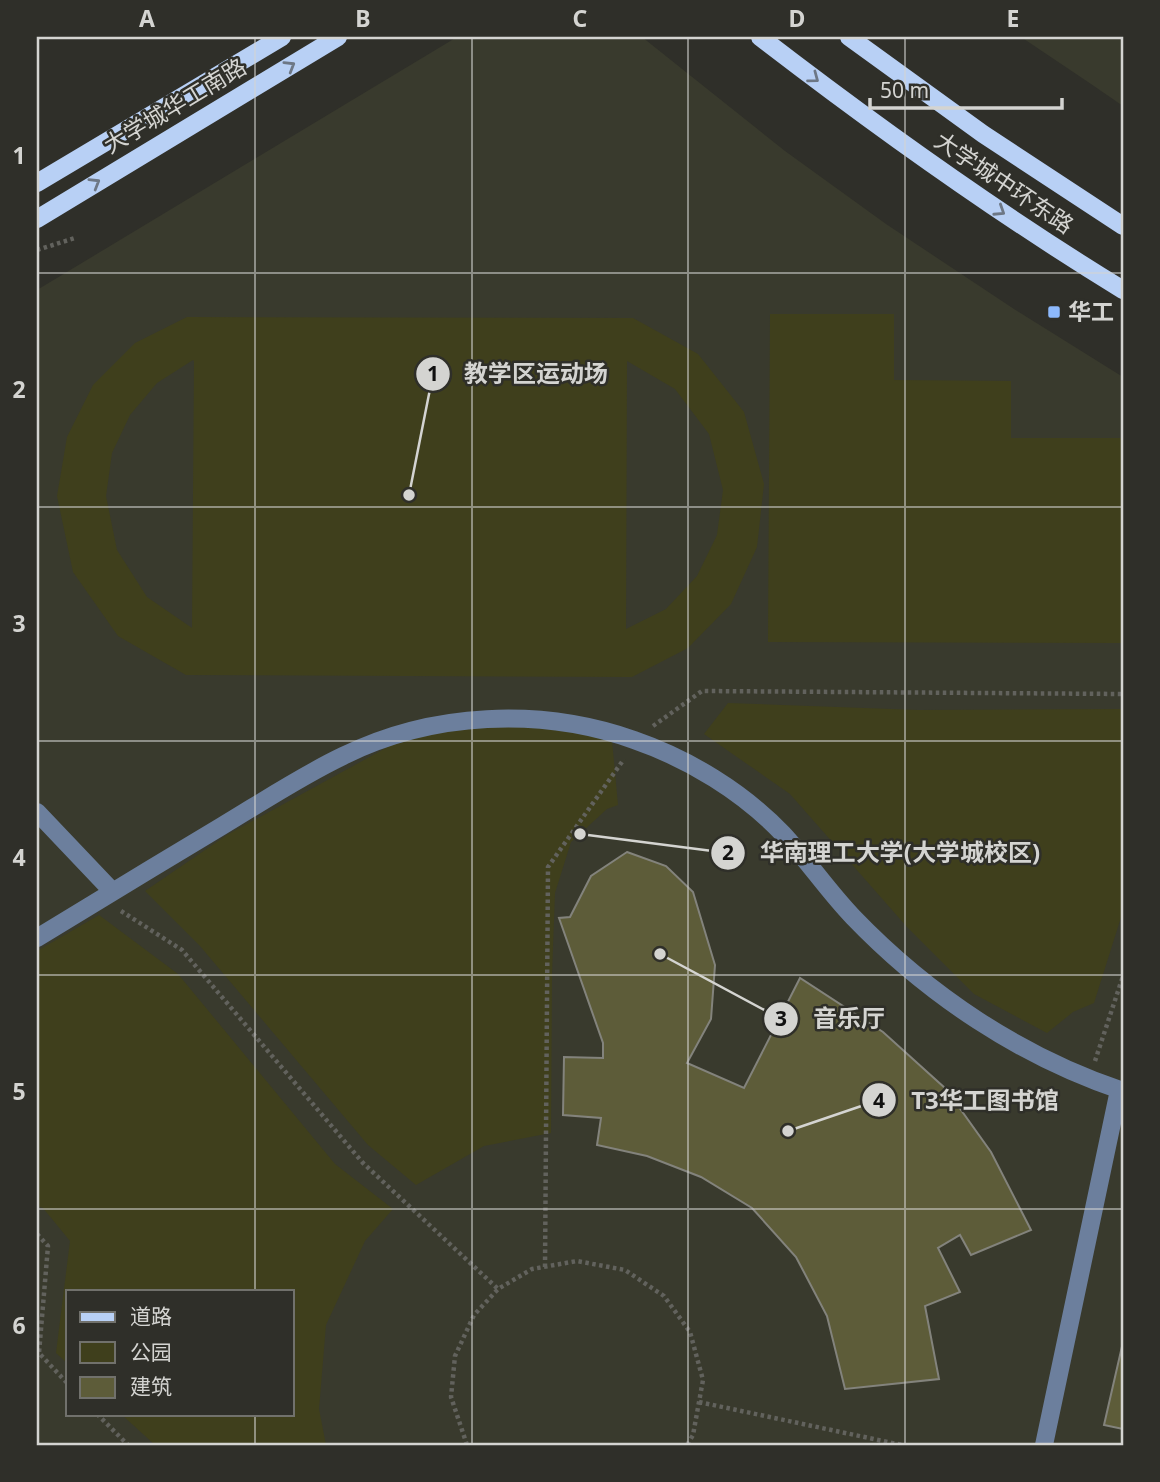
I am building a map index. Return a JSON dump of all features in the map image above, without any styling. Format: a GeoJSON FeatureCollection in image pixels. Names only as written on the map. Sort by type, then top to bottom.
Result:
{"type":"FeatureCollection","features":[{"type":"Feature","properties":{"kind":"main road","name":"大学城华工南路"},"geometry":{"type":"LineString","coordinates":[[37,183],[282,37]]}},
{"type":"Feature","properties":{"kind":"main road","name":"大学城华工南路"},"geometry":{"type":"LineString","coordinates":[[37,219],[338,37]]}},
{"type":"Feature","properties":{"kind":"main road","name":"大学城中环东路"},"geometry":{"type":"LineString","coordinates":[[760,37],[952,179],[1123,290]]}},
{"type":"Feature","properties":{"kind":"main road","name":"大学城中环东路"},"geometry":{"type":"LineString","coordinates":[[849,37],[982,134],[1123,226]]}},
{"type":"Feature","properties":{"kind":"lane"},"geometry":{"type":"LineString","coordinates":[[37,938],[115,900],[313,771],[366,746],[416,729],[470,720],[544,720],[616,733],[648,744],[694,766],[766,817],[783,833],[851,915],[932,989],[1032,1053],[1121,1090],[1044,1445]]}},
{"type":"Feature","properties":{"kind":"lane"},"geometry":{"type":"LineString","coordinates":[[37,811],[115,900]]}},
{"type":"Feature","properties":{"kind":"path"},"geometry":{"type":"LineString","coordinates":[[37,250],[75,238]]}},
{"type":"Feature","properties":{"kind":"path"},"geometry":{"type":"LineString","coordinates":[[650,729],[702,691],[1123,694]]}},
{"type":"Feature","properties":{"kind":"path"},"geometry":{"type":"LineString","coordinates":[[545,1267],[548,867],[624,758]]}},
{"type":"Feature","properties":{"kind":"path"},"geometry":{"type":"LineString","coordinates":[[115,900],[182,950],[363,1163],[498,1289]]}},
{"type":"Feature","properties":{"kind":"path"},"geometry":{"type":"LineString","coordinates":[[1092,1069],[1123,976]]}},
{"type":"Feature","properties":{"kind":"path"},"geometry":{"type":"LineString","coordinates":[[37,1234],[48,1246],[39,1353],[66,1382]]}},
{"type":"Feature","properties":{"kind":"path"},"geometry":{"type":"LineString","coordinates":[[467,1445],[452,1397],[455,1356],[474,1315],[498,1289],[532,1269],[577,1261],[625,1270],[664,1296],[691,1332],[702,1380],[694,1435],[687,1445]]}},
{"type":"Feature","properties":{"kind":"path"},"geometry":{"type":"LineString","coordinates":[[699,1402],[902,1445]]}},
{"type":"Feature","properties":{"kind":"path"},"geometry":{"type":"LineString","coordinates":[[99,1416],[128,1445]]}},
{"type":"Feature","properties":{"kind":"shaded area"},"geometry":{"type":"Polygon","coordinates":[[[457,37],[642,37],[785,151],[886,224],[1123,377],[1123,1445],[37,1445],[37,290],[457,37]]]}},
{"type":"Feature","properties":{"kind":"shaded area"},"geometry":{"type":"Polygon","coordinates":[[[1021,37],[1123,37],[1123,106],[1091,84],[1021,37]]]}},
{"type":"Feature","properties":{"kind":"green space"},"geometry":{"type":"Polygon","coordinates":[[[770,314],[894,314],[894,380],[1011,381],[1011,438],[1123,438],[1123,643],[768,642],[770,314]]]}},
{"type":"Feature","properties":{"kind":"green space"},"geometry":{"type":"Polygon","coordinates":[[[187,317],[633,318],[698,354],[744,412],[764,484],[757,547],[731,604],[688,648],[632,677],[186,675],[118,636],[73,572],[57,496],[67,437],[93,385],[135,343],[187,317]],[[194,361],[157,383],[130,415],[112,453],[106,496],[117,550],[147,597],[192,628],[194,361]],[[627,361],[626,629],[666,609],[697,576],[717,535],[723,490],[709,434],[675,389],[627,361]]]}},
{"type":"Feature","properties":{"kind":"green space"},"geometry":{"type":"Polygon","coordinates":[[[728,703],[918,710],[1123,709],[1123,911],[1094,1003],[1073,1012],[1047,1033],[974,994],[907,927],[790,794],[704,734],[728,703]]]}},
{"type":"Feature","properties":{"kind":"green space"},"geometry":{"type":"Polygon","coordinates":[[[520,720],[612,740],[618,805],[607,809],[571,842],[555,893],[551,1133],[484,1146],[416,1185],[368,1145],[200,946],[145,891],[227,835],[406,737],[520,720]]]}},
{"type":"Feature","properties":{"kind":"green space"},"geometry":{"type":"Polygon","coordinates":[[[99,915],[178,974],[335,1164],[393,1209],[365,1241],[326,1325],[319,1409],[326,1445],[155,1445],[123,1416],[294,1416],[294,1290],[66,1290],[66,1362],[56,1353],[70,1241],[43,1208],[37,1206],[37,951],[99,915]]]}},
{"type":"Feature","properties":{"kind":"building"},"geometry":{"type":"Polygon","coordinates":[[[627,852],[666,866],[693,892],[715,965],[711,1019],[687,1063],[744,1088],[800,978],[883,1032],[946,1089],[991,1152],[1031,1230],[971,1255],[960,1235],[938,1248],[960,1292],[925,1306],[939,1379],[845,1389],[827,1316],[796,1257],[752,1208],[701,1177],[647,1156],[597,1145],[601,1118],[563,1115],[564,1057],[603,1058],[603,1043],[559,918],[570,917],[591,876],[627,852]]]}},
{"type":"Feature","properties":{"kind":"building"},"geometry":{"type":"Polygon","coordinates":[[[1123,1342],[1123,1429],[1104,1425],[1123,1342]]]}},
{"type":"Feature","properties":{"kind":"place","name":"华工"},"geometry":{"type":"Point","coordinates":[1054,312]}},
{"type":"Feature","properties":{"kind":"place","name":"教学区运动场"},"geometry":{"type":"Point","coordinates":[409,495]}},
{"type":"Feature","properties":{"kind":"place","name":"华南理工大学(大学城校区)"},"geometry":{"type":"Point","coordinates":[580,834]}},
{"type":"Feature","properties":{"kind":"place","name":"音乐厅"},"geometry":{"type":"Point","coordinates":[660,954]}},
{"type":"Feature","properties":{"kind":"place","name":"T3华工图书馆"},"geometry":{"type":"Point","coordinates":[788,1131]}}]}
